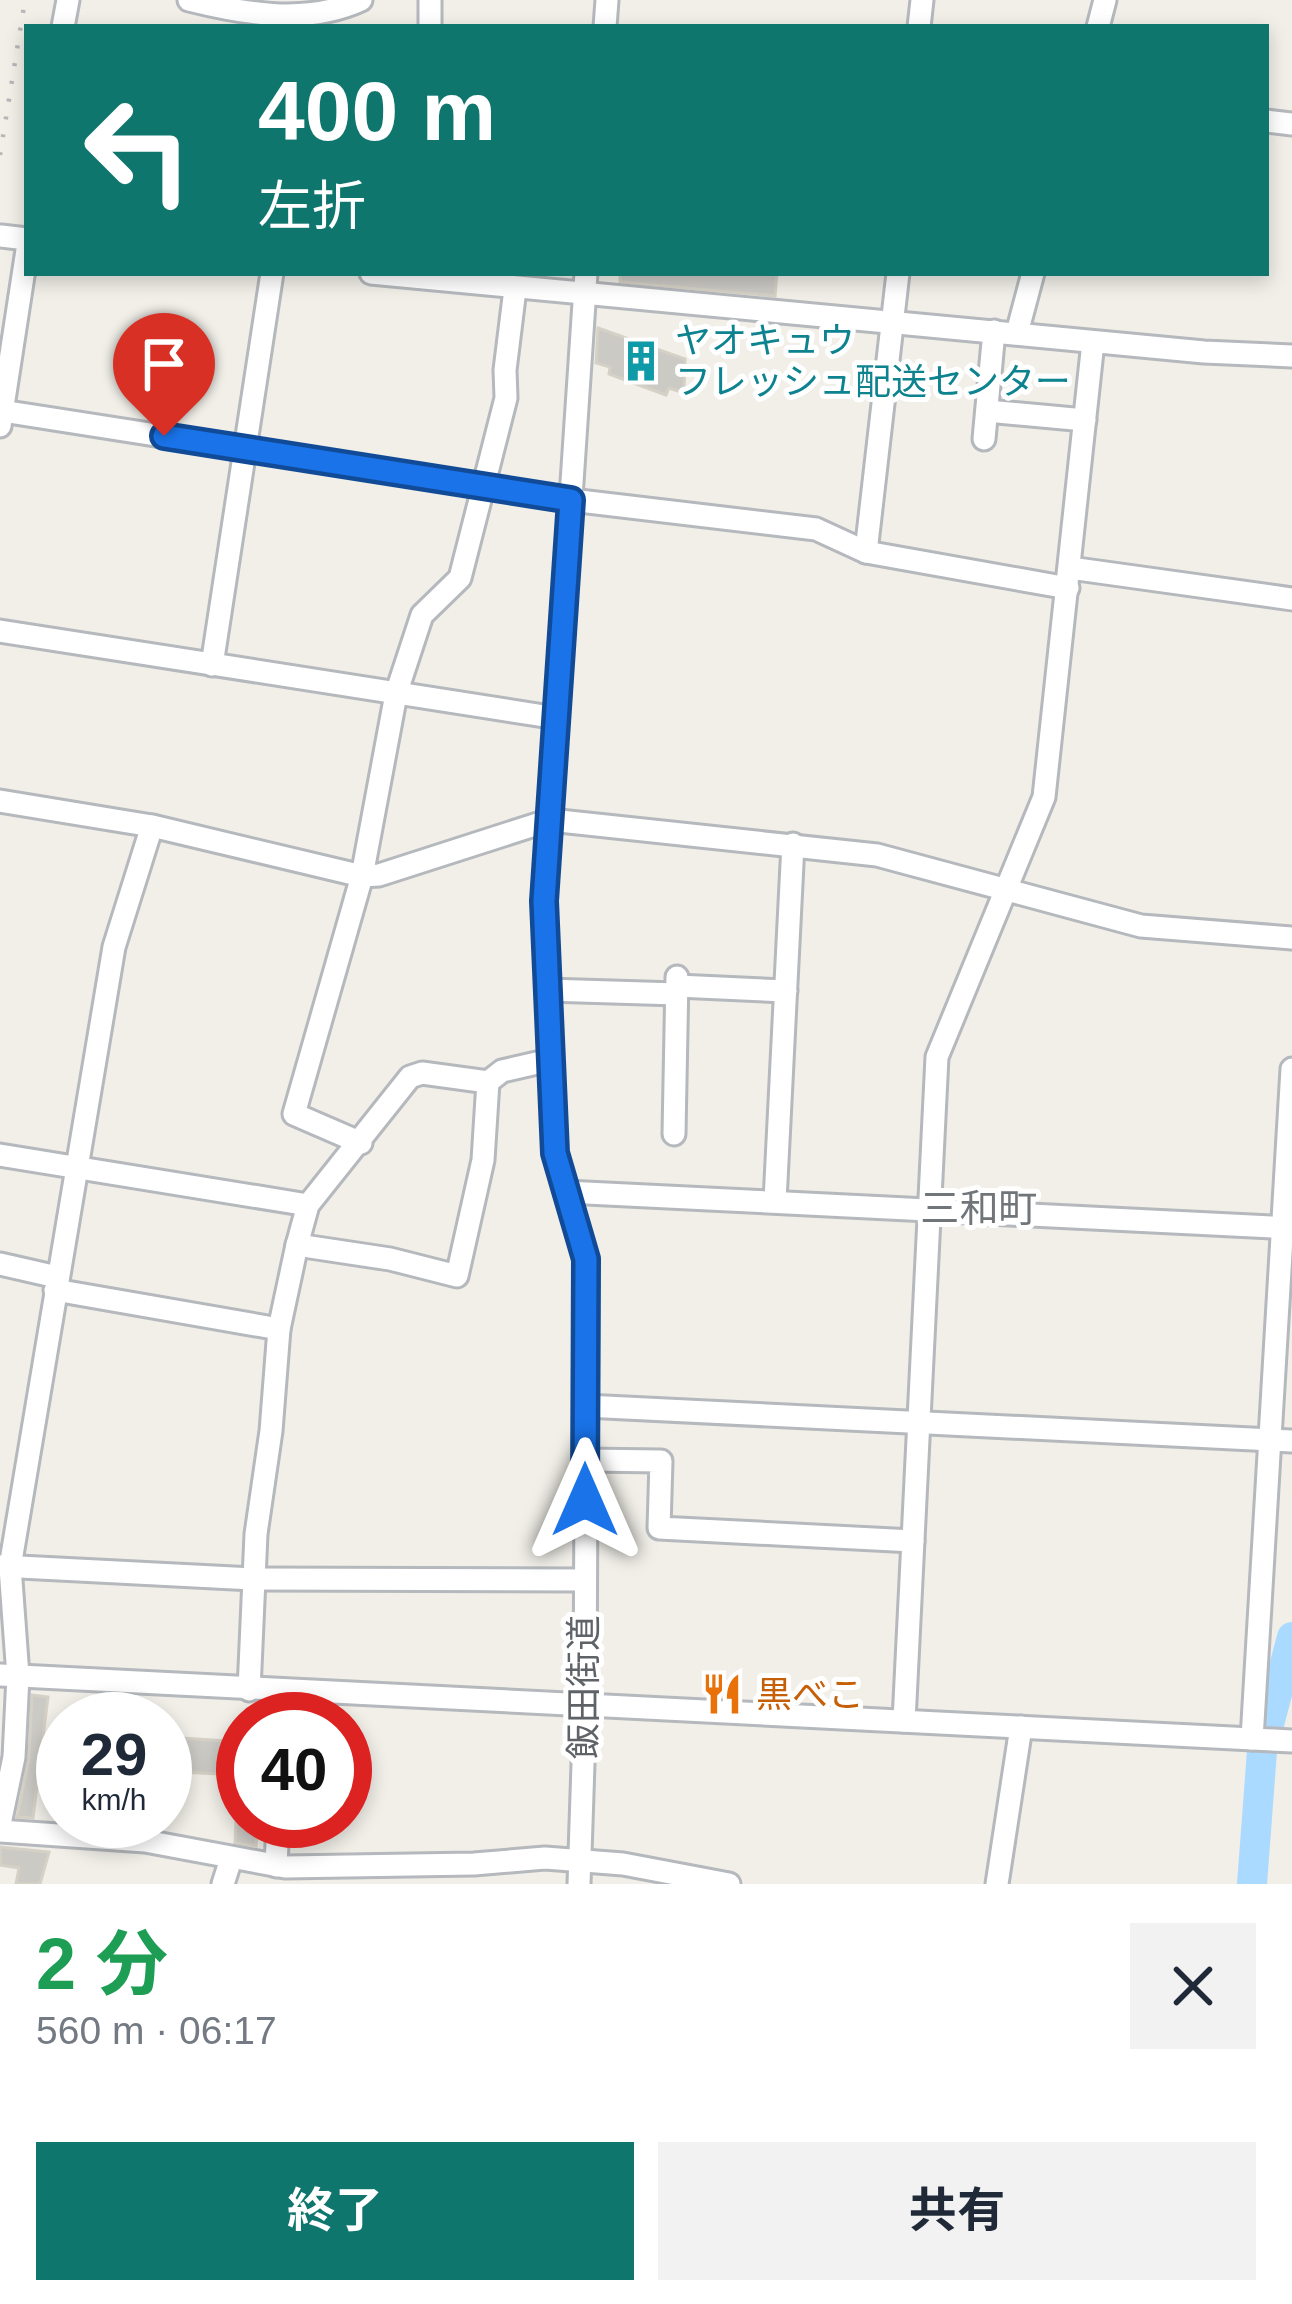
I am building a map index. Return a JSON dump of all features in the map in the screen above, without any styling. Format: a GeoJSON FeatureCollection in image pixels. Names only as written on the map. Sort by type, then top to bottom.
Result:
{"type":"FeatureCollection","features":[{"type":"Feature","properties":{"kind":"street"},"geometry":{"type":"LineString","coordinates":[[189,0],[317,22],[361,0]]}},
{"type":"Feature","properties":{"kind":"street"},"geometry":{"type":"LineString","coordinates":[[24,269],[1,418],[245,448],[571,500],[816,529],[866,552],[1292,599]]}},
{"type":"Feature","properties":{"kind":"street"},"geometry":{"type":"LineString","coordinates":[[212,665],[272,276]]}},
{"type":"Feature","properties":{"kind":"street"},"geometry":{"type":"LineString","coordinates":[[430,276],[515,289],[585,283],[894,322],[1292,356]]}},
{"type":"Feature","properties":{"kind":"street"},"geometry":{"type":"LineString","coordinates":[[866,552],[898,276]]}},
{"type":"Feature","properties":{"kind":"street"},"geometry":{"type":"LineString","coordinates":[[1017,333],[1032,276]]}},
{"type":"Feature","properties":{"kind":"street","name":"飯田街道"},"geometry":{"type":"LineString","coordinates":[[578,1884],[585,1704],[586,1259],[555,1153],[544,901],[585,283]]}},
{"type":"Feature","properties":{"kind":"street"},"geometry":{"type":"LineString","coordinates":[[361,1142],[294,1114],[362,876],[396,694],[422,615],[460,578],[506,398],[515,289]]}},
{"type":"Feature","properties":{"kind":"street"},"geometry":{"type":"LineString","coordinates":[[984,439],[994,331]]}},
{"type":"Feature","properties":{"kind":"street"},"geometry":{"type":"LineString","coordinates":[[904,1720],[937,1057],[1045,797],[1093,342]]}},
{"type":"Feature","properties":{"kind":"street"},"geometry":{"type":"LineString","coordinates":[[987,411],[1085,420]]}},
{"type":"Feature","properties":{"kind":"street"},"geometry":{"type":"LineString","coordinates":[[0,631],[556,718]]}},
{"type":"Feature","properties":{"kind":"street"},"geometry":{"type":"LineString","coordinates":[[0,801],[152,826],[362,876],[379,875],[550,820],[793,844],[877,855],[1141,926],[1292,938]]}},
{"type":"Feature","properties":{"kind":"street"},"geometry":{"type":"LineString","coordinates":[[152,826],[114,947],[5,1567],[14,1757],[0,1828],[145,1841],[276,1866],[473,1874],[544,1858],[679,1872],[729,1884]]}},
{"type":"Feature","properties":{"kind":"street"},"geometry":{"type":"LineString","coordinates":[[775,1201],[793,844]]}},
{"type":"Feature","properties":{"kind":"street"},"geometry":{"type":"LineString","coordinates":[[548,990],[677,986],[786,991]]}},
{"type":"Feature","properties":{"kind":"street"},"geometry":{"type":"LineString","coordinates":[[674,1134],[677,986]]}},
{"type":"Feature","properties":{"kind":"street"},"geometry":{"type":"LineString","coordinates":[[249,1690],[253,1580],[279,1329],[308,1205],[410,1077],[422,1073],[488,1082],[502,1071],[550,1060]]}},
{"type":"Feature","properties":{"kind":"street"},"geometry":{"type":"LineString","coordinates":[[1252,1739],[1282,1440],[1292,1069]]}},
{"type":"Feature","properties":{"kind":"street"},"geometry":{"type":"LineString","coordinates":[[297,1245],[390,1259],[457,1276],[483,1160],[488,1082]]}},
{"type":"Feature","properties":{"kind":"street"},"geometry":{"type":"LineString","coordinates":[[0,1155],[308,1205]]}},
{"type":"Feature","properties":{"kind":"street"},"geometry":{"type":"LineString","coordinates":[[566,1192],[1288,1228]]}},
{"type":"Feature","properties":{"kind":"street"},"geometry":{"type":"LineString","coordinates":[[0,1264],[56,1283],[279,1329]]}},
{"type":"Feature","properties":{"kind":"street"},"geometry":{"type":"LineString","coordinates":[[585,1406],[1282,1440]]}},
{"type":"Feature","properties":{"kind":"street"},"geometry":{"type":"LineString","coordinates":[[585,1460],[661,1461],[658,1528],[914,1541]]}},
{"type":"Feature","properties":{"kind":"street"},"geometry":{"type":"LineString","coordinates":[[5,1567],[253,1580],[584,1580]]}},
{"type":"Feature","properties":{"kind":"street"},"geometry":{"type":"LineString","coordinates":[[9,1676],[1292,1741]]}},
{"type":"Feature","properties":{"kind":"street"},"geometry":{"type":"LineString","coordinates":[[997,1884],[1021,1727]]}},
{"type":"Feature","properties":{"kind":"street"},"geometry":{"type":"LineString","coordinates":[[276,1866],[277,1848]]}},
{"type":"Feature","properties":{"kind":"street"},"geometry":{"type":"LineString","coordinates":[[223,1884],[231,1859]]}},
{"type":"Feature","properties":{"kind":"building"},"geometry":{"type":"Polygon","coordinates":[[[620,276],[777,276],[775,296],[620,282],[620,276]]]}},
{"type":"Feature","properties":{"kind":"building","name":"ヤオキュウ フレッシュ配送センター"},"geometry":{"type":"Polygon","coordinates":[[[598,328],[685,359],[684,393],[669,388],[666,395],[609,374],[610,367],[596,363],[598,328]]]}},
{"type":"Feature","properties":{"kind":"building"},"geometry":{"type":"Polygon","coordinates":[[[32,1695],[36,1696],[36,1794],[33,1818],[17,1817],[29,1758],[32,1695]]]}},
{"type":"Feature","properties":{"kind":"building"},"geometry":{"type":"Polygon","coordinates":[[[192,1739],[216,1740],[216,1774],[192,1773],[192,1739]]]}},
{"type":"Feature","properties":{"kind":"building"},"geometry":{"type":"Polygon","coordinates":[[[0,1847],[49,1852],[40,1884],[16,1884],[19,1868],[0,1865],[0,1847]]]}},
{"type":"Feature","properties":{"kind":"waterway"},"geometry":{"type":"LineString","coordinates":[[1252,1884],[1262,1751],[1292,1637]]}},
{"type":"Feature","properties":{"kind":"railway"},"geometry":{"type":"LineString","coordinates":[[0,155],[25,0]]}},
{"type":"Feature","properties":{"kind":"place","name":"ヤオキュウ フレッシュ配送センター"},"geometry":{"type":"Point","coordinates":[641,361]}},
{"type":"Feature","properties":{"kind":"place","name":"黒べこ"},"geometry":{"type":"Point","coordinates":[722,1694]}},
{"type":"Feature","properties":{"kind":"district","name":"三和町"},"geometry":{"type":"Point","coordinates":[979,1208]}},
{"type":"Feature","properties":{"kind":"route"},"geometry":{"type":"LineString","coordinates":[[164,436],[571,500],[544,901],[555,1153],[586,1259],[585,1500]]}}]}
